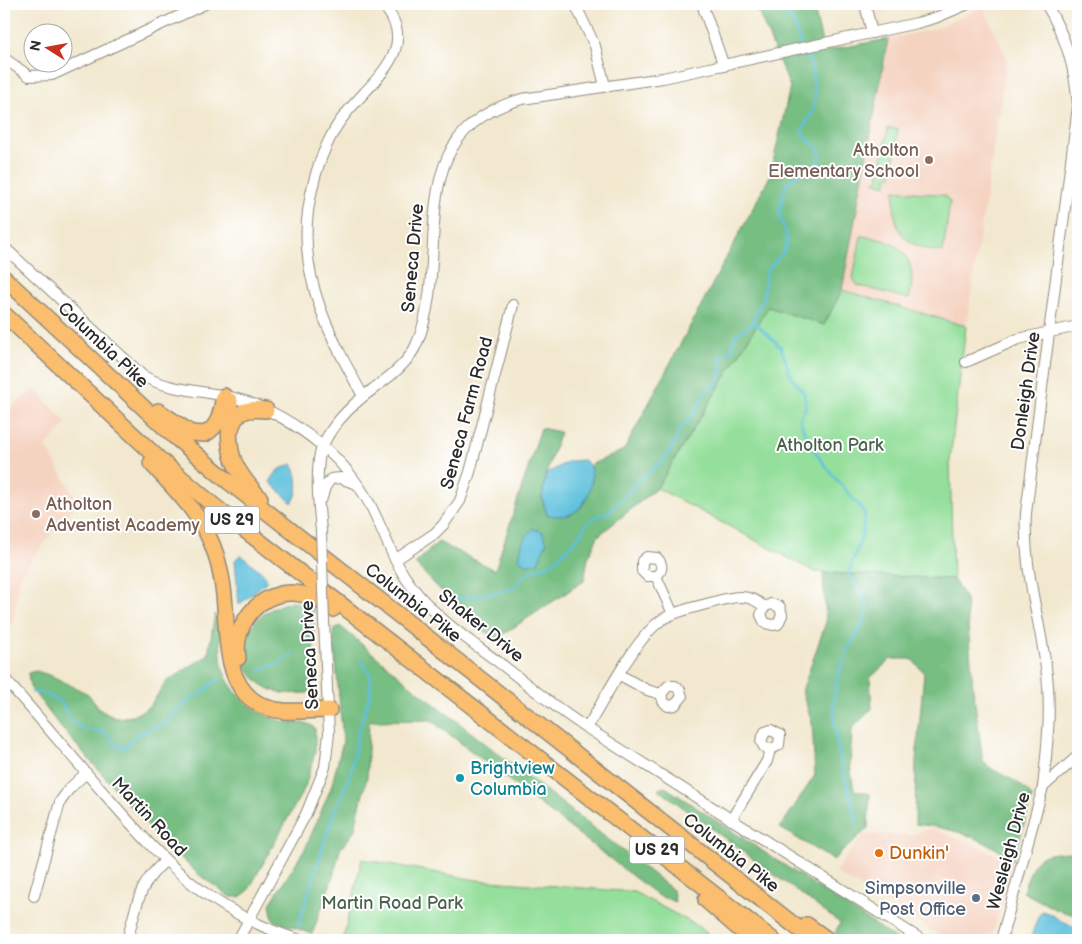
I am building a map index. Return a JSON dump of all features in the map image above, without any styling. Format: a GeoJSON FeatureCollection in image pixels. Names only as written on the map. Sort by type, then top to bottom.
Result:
{"type":"FeatureCollection","features":[{"type":"Feature","properties":{"kind":"highway","name":"Columbia Pike"},"geometry":{"type":"LineString","coordinates":[[4,278],[174,436],[290,530],[813,940]]}},
{"type":"Feature","properties":{"kind":"highway","name":"US 29"},"geometry":{"type":"LineString","coordinates":[[4,314],[159,459],[214,506],[773,940]]}},
{"type":"Feature","properties":{"kind":"highway"},"geometry":{"type":"LineString","coordinates":[[62,369],[184,499],[205,528],[216,555],[224,589],[229,660],[241,687],[255,700],[282,711],[328,705]]}},
{"type":"Feature","properties":{"kind":"highway"},"geometry":{"type":"LineString","coordinates":[[109,377],[184,429],[198,434],[205,434],[215,426],[227,396]]}},
{"type":"Feature","properties":{"kind":"highway"},"geometry":{"type":"LineString","coordinates":[[227,396],[229,438],[233,462],[241,477],[290,530]]}},
{"type":"Feature","properties":{"kind":"highway"},"geometry":{"type":"LineString","coordinates":[[229,438],[233,422],[241,412],[247,409],[266,410]]}},
{"type":"Feature","properties":{"kind":"highway"},"geometry":{"type":"LineString","coordinates":[[328,705],[275,699],[255,688],[244,675],[236,649],[240,630],[248,614],[270,596],[290,593],[316,598],[410,659]]}},
{"type":"Feature","properties":{"kind":"highway"},"geometry":{"type":"LineString","coordinates":[[541,760],[752,940]]}},
{"type":"Feature","properties":{"kind":"highway"},"geometry":{"type":"LineString","coordinates":[[624,790],[828,940]]}},
{"type":"Feature","properties":{"kind":"street"},"geometry":{"type":"LineString","coordinates":[[4,58],[29,76],[52,75],[205,4]]}},
{"type":"Feature","properties":{"kind":"street"},"geometry":{"type":"LineString","coordinates":[[363,396],[334,344],[317,303],[308,267],[307,228],[316,176],[332,135],[345,113],[386,68],[395,52],[397,28],[382,4]]}},
{"type":"Feature","properties":{"kind":"street"},"geometry":{"type":"LineString","coordinates":[[575,4],[595,46],[605,86]]}},
{"type":"Feature","properties":{"kind":"street"},"geometry":{"type":"LineString","coordinates":[[702,4],[724,66]]}},
{"type":"Feature","properties":{"kind":"street"},"geometry":{"type":"LineString","coordinates":[[865,4],[872,33]]}},
{"type":"Feature","properties":{"kind":"street","name":"Seneca Drive"},"geometry":{"type":"LineString","coordinates":[[238,940],[320,785],[327,752],[328,705],[319,506],[319,459],[322,446],[347,413],[363,396],[400,366],[416,346],[428,301],[438,182],[448,156],[460,137],[478,119],[505,104],[724,66],[935,18],[968,4]]}},
{"type":"Feature","properties":{"kind":"street","name":"Donleigh Drive"},"geometry":{"type":"LineString","coordinates":[[1043,787],[1048,747],[1048,689],[1026,560],[1025,530],[1078,106],[1069,50],[1046,4]]}},
{"type":"Feature","properties":{"kind":"street","name":"Shaker Drive"},"geometry":{"type":"LineString","coordinates":[[4,247],[143,376],[181,390],[227,396],[266,410],[290,422],[322,446],[356,484],[377,518],[404,576],[432,610],[587,728],[922,940]]}},
{"type":"Feature","properties":{"kind":"street","name":"Seneca Farm Road"},"geometry":{"type":"LineString","coordinates":[[395,560],[434,534],[444,525],[460,500],[470,472],[513,305]]}},
{"type":"Feature","properties":{"kind":"street"},"geometry":{"type":"LineString","coordinates":[[966,362],[1018,339],[1078,326]]}},
{"type":"Feature","properties":{"kind":"street"},"geometry":{"type":"LineString","coordinates":[[319,506],[325,487],[332,479],[340,478],[356,484]]}},
{"type":"Feature","properties":{"kind":"street"},"geometry":{"type":"LineString","coordinates":[[656,576],[674,614]]}},
{"type":"Feature","properties":{"kind":"street"},"geometry":{"type":"LineString","coordinates":[[587,728],[649,631],[674,614],[741,596],[754,599],[764,607]]}},
{"type":"Feature","properties":{"kind":"street"},"geometry":{"type":"LineString","coordinates":[[620,675],[648,690],[661,694]]}},
{"type":"Feature","properties":{"kind":"street","name":"Martin Road"},"geometry":{"type":"LineString","coordinates":[[4,678],[165,861],[196,888],[248,921],[300,940]]}},
{"type":"Feature","properties":{"kind":"street"},"geometry":{"type":"LineString","coordinates":[[731,820],[767,762],[770,750]]}},
{"type":"Feature","properties":{"kind":"street","name":"Wesleigh Drive"},"geometry":{"type":"LineString","coordinates":[[1001,940],[1043,787],[1078,756]]}},
{"type":"Feature","properties":{"kind":"street"},"geometry":{"type":"LineString","coordinates":[[34,896],[60,802],[69,789],[86,773]]}},
{"type":"Feature","properties":{"kind":"street"},"geometry":{"type":"LineString","coordinates":[[130,933],[143,887],[152,873],[165,861]]}},
{"type":"Feature","properties":{"kind":"shaded area","name":"Atholton Elementary School"},"geometry":{"type":"Polygon","coordinates":[[[983,6],[1007,59],[966,326],[842,290],[888,39],[935,29],[983,6]]]}},
{"type":"Feature","properties":{"kind":"shaded area","name":"Atholton Adventist Academy"},"geometry":{"type":"Polygon","coordinates":[[[34,389],[67,423],[46,447],[78,502],[42,546],[20,577],[12,626],[4,638],[4,415],[34,389]]]}},
{"type":"Feature","properties":{"kind":"shaded area"},"geometry":{"type":"Polygon","coordinates":[[[931,828],[1015,862],[991,940],[949,940],[835,872],[864,834],[912,835],[931,828]]]}},
{"type":"Feature","properties":{"kind":"green space"},"geometry":{"type":"Polygon","coordinates":[[[755,4],[813,4],[824,51],[888,39],[842,290],[824,325],[768,307],[657,488],[598,536],[588,558],[584,581],[496,639],[475,625],[415,564],[438,542],[495,570],[541,428],[560,432],[546,474],[542,498],[547,515],[566,515],[580,508],[588,496],[590,465],[624,450],[770,176],[790,87],[755,4]]]}},
{"type":"Feature","properties":{"kind":"green space"},"geometry":{"type":"Polygon","coordinates":[[[888,128],[898,129],[892,176],[888,176],[886,185],[874,182],[878,179],[888,128]]]}},
{"type":"Feature","properties":{"kind":"green space"},"geometry":{"type":"Polygon","coordinates":[[[895,190],[944,195],[950,202],[943,252],[918,246],[902,234],[895,216],[895,190]]]}},
{"type":"Feature","properties":{"kind":"green space"},"geometry":{"type":"Polygon","coordinates":[[[861,236],[887,242],[897,247],[904,254],[909,262],[911,272],[909,299],[857,285],[853,278],[861,236]]]}},
{"type":"Feature","properties":{"kind":"green space","name":"Atholton Park"},"geometry":{"type":"Polygon","coordinates":[[[842,290],[966,326],[950,460],[953,579],[815,572],[657,488],[768,307],[824,325],[842,290]]]}},
{"type":"Feature","properties":{"kind":"green space"},"geometry":{"type":"Polygon","coordinates":[[[823,573],[953,579],[966,599],[973,688],[983,762],[1021,785],[1032,797],[1013,861],[991,846],[967,835],[942,828],[915,824],[916,761],[924,673],[912,659],[891,659],[870,678],[872,709],[852,728],[850,766],[854,790],[870,794],[868,828],[833,860],[780,828],[815,775],[812,723],[802,691],[826,622],[823,573]]]}},
{"type":"Feature","properties":{"kind":"green space"},"geometry":{"type":"Polygon","coordinates":[[[290,602],[309,603],[314,607],[313,687],[308,693],[274,691],[258,681],[248,669],[243,656],[244,642],[250,629],[273,608],[290,602]]]}},
{"type":"Feature","properties":{"kind":"green space"},"geometry":{"type":"Polygon","coordinates":[[[215,614],[220,629],[223,669],[231,686],[238,694],[254,709],[264,714],[284,721],[307,724],[315,728],[315,753],[305,787],[248,891],[240,897],[230,897],[198,874],[154,833],[58,724],[30,687],[28,673],[36,671],[52,676],[88,694],[100,710],[115,718],[133,716],[150,706],[166,682],[208,655],[215,614]]]}},
{"type":"Feature","properties":{"kind":"green space"},"geometry":{"type":"Polygon","coordinates":[[[340,626],[409,684],[673,890],[675,902],[657,895],[431,720],[369,721],[367,777],[354,832],[340,849],[334,874],[312,934],[273,920],[270,904],[306,847],[331,788],[343,741],[333,631],[340,626]]]}},
{"type":"Feature","properties":{"kind":"green space"},"geometry":{"type":"Polygon","coordinates":[[[665,787],[898,940],[846,940],[835,933],[840,923],[658,789],[665,787]]]}},
{"type":"Feature","properties":{"kind":"green space"},"geometry":{"type":"Polygon","coordinates":[[[1078,845],[1078,916],[1057,910],[1023,892],[1034,864],[1039,859],[1052,854],[1074,852],[1078,845]]]}},
{"type":"Feature","properties":{"kind":"green space","name":"Martin Road Park"},"geometry":{"type":"Polygon","coordinates":[[[362,859],[476,880],[634,892],[696,925],[716,940],[343,940],[362,859]]]}},
{"type":"Feature","properties":{"kind":"water"},"geometry":{"type":"Polygon","coordinates":[[[583,460],[588,464],[592,479],[583,504],[571,514],[562,516],[547,515],[542,498],[546,474],[569,461],[583,460]]]}},
{"type":"Feature","properties":{"kind":"water"},"geometry":{"type":"Polygon","coordinates":[[[292,464],[298,484],[295,499],[292,503],[270,482],[278,470],[292,464]]]}},
{"type":"Feature","properties":{"kind":"water"},"geometry":{"type":"Polygon","coordinates":[[[533,529],[542,531],[547,542],[538,562],[526,565],[519,559],[520,550],[524,539],[533,529]]]}},
{"type":"Feature","properties":{"kind":"water"},"geometry":{"type":"Polygon","coordinates":[[[241,555],[265,575],[267,581],[239,605],[235,560],[241,555]]]}},
{"type":"Feature","properties":{"kind":"water"},"geometry":{"type":"Polygon","coordinates":[[[1042,911],[1068,924],[1078,926],[1078,940],[1030,940],[1042,911]]]}},
{"type":"Feature","properties":{"kind":"waterway"},"geometry":{"type":"LineString","coordinates":[[778,4],[793,22],[801,45]]}},
{"type":"Feature","properties":{"kind":"waterway"},"geometry":{"type":"LineString","coordinates":[[443,598],[463,598],[512,589],[527,573],[551,564],[577,539],[588,522],[608,513],[640,479],[663,461],[675,443],[679,429],[691,418],[705,392],[718,382],[722,370],[721,357],[732,350],[735,335],[753,323],[757,308],[763,300],[766,272],[785,250],[787,236],[779,215],[785,186],[798,174],[810,170],[819,162],[820,154],[818,148],[803,135],[802,130],[813,111],[815,94],[811,64],[803,50]]}},
{"type":"Feature","properties":{"kind":"waterway"},"geometry":{"type":"LineString","coordinates":[[754,322],[781,347],[791,377],[804,393],[806,406],[800,419],[811,446],[865,514],[862,536],[848,574],[863,597],[866,613],[863,624],[842,663],[834,703],[838,748],[857,822]]}},
{"type":"Feature","properties":{"kind":"waterway"},"geometry":{"type":"LineString","coordinates":[[260,670],[280,663],[293,654]]}},
{"type":"Feature","properties":{"kind":"waterway"},"geometry":{"type":"LineString","coordinates":[[298,927],[331,820],[350,776],[358,732],[370,695],[371,677],[361,660]]}},
{"type":"Feature","properties":{"kind":"waterway"},"geometry":{"type":"LineString","coordinates":[[32,692],[45,694],[61,702],[71,721],[85,730],[103,731],[117,746],[125,747],[138,734],[164,724],[190,699],[206,691],[210,685],[220,680]]}},
{"type":"Feature","properties":{"kind":"place","name":"Atholton Elementary School"},"geometry":{"type":"Point","coordinates":[929,160]}},
{"type":"Feature","properties":{"kind":"place","name":"Atholton Adventist Academy"},"geometry":{"type":"Point","coordinates":[36,514]}},
{"type":"Feature","properties":{"kind":"place","name":"Brightview Columbia"},"geometry":{"type":"Point","coordinates":[460,778]}},
{"type":"Feature","properties":{"kind":"place","name":"Dunkin'"},"geometry":{"type":"Point","coordinates":[879,853]}},
{"type":"Feature","properties":{"kind":"place","name":"Simpsonville Post Office"},"geometry":{"type":"Point","coordinates":[976,898]}}]}
